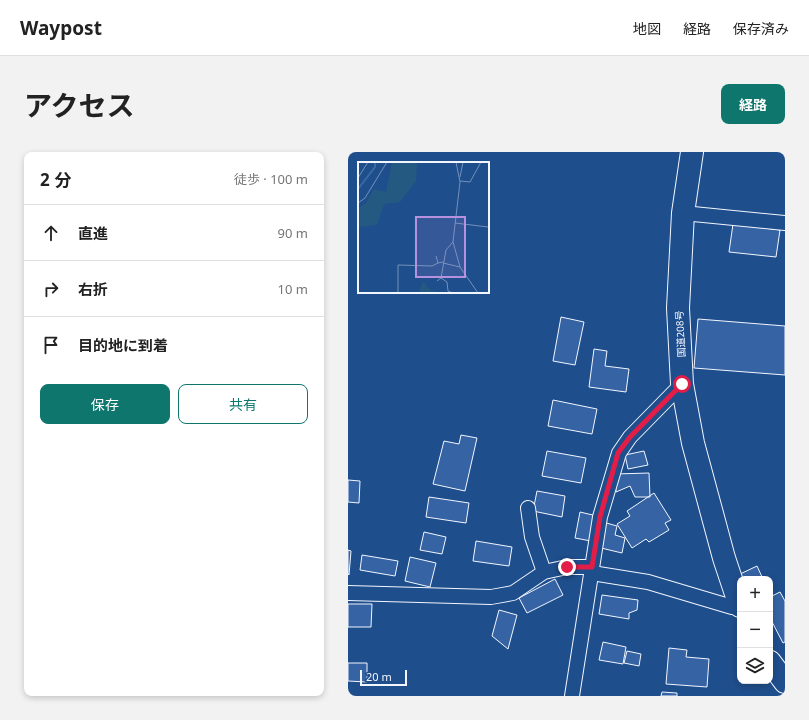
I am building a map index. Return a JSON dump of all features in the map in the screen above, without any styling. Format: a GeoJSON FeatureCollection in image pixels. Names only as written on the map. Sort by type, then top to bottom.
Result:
{"type":"FeatureCollection","features":[{"type":"Feature","properties":{"kind":"highway","name":"国道208号"},"geometry":{"type":"LineString","coordinates":[[692,152],[683,213],[678,308],[682,384],[693,443],[724,558],[737,597]]}},
{"type":"Feature","properties":{"kind":"highway"},"geometry":{"type":"LineString","coordinates":[[773,666],[785,682]]}},
{"type":"Feature","properties":{"kind":"street"},"geometry":{"type":"LineString","coordinates":[[683,213],[785,223]]}},
{"type":"Feature","properties":{"kind":"street"},"geometry":{"type":"LineString","coordinates":[[572,696],[600,517],[618,453],[630,437],[682,384]]}},
{"type":"Feature","properties":{"kind":"street"},"geometry":{"type":"LineString","coordinates":[[528,508],[532,537],[544,572]]}},
{"type":"Feature","properties":{"kind":"street"},"geometry":{"type":"LineString","coordinates":[[348,593],[491,597],[514,593],[544,572],[567,567],[592,570],[648,582],[732,607],[737,606]]}},
{"type":"Feature","properties":{"kind":"building"},"geometry":{"type":"Polygon","coordinates":[[[733,224],[780,230],[776,257],[729,252],[733,224]]]}},
{"type":"Feature","properties":{"kind":"building"},"geometry":{"type":"Polygon","coordinates":[[[561,317],[584,322],[575,365],[553,361],[561,317]]]}},
{"type":"Feature","properties":{"kind":"building"},"geometry":{"type":"Polygon","coordinates":[[[698,319],[785,326],[785,375],[694,368],[698,319]]]}},
{"type":"Feature","properties":{"kind":"building"},"geometry":{"type":"Polygon","coordinates":[[[594,349],[607,351],[605,366],[629,369],[626,392],[589,387],[594,349]]]}},
{"type":"Feature","properties":{"kind":"building"},"geometry":{"type":"Polygon","coordinates":[[[553,400],[597,409],[592,434],[548,426],[553,400]]]}},
{"type":"Feature","properties":{"kind":"building"},"geometry":{"type":"Polygon","coordinates":[[[461,435],[477,438],[465,491],[433,484],[444,441],[459,444],[461,435]]]}},
{"type":"Feature","properties":{"kind":"building"},"geometry":{"type":"Polygon","coordinates":[[[547,451],[586,458],[581,483],[542,476],[547,451]]]}},
{"type":"Feature","properties":{"kind":"building"},"geometry":{"type":"Polygon","coordinates":[[[644,451],[648,465],[628,469],[625,455],[644,451]]]}},
{"type":"Feature","properties":{"kind":"building"},"geometry":{"type":"Polygon","coordinates":[[[649,473],[650,497],[635,497],[630,486],[616,492],[615,474],[649,473]]]}},
{"type":"Feature","properties":{"kind":"building"},"geometry":{"type":"Polygon","coordinates":[[[348,480],[360,481],[359,503],[348,502],[348,480]]]}},
{"type":"Feature","properties":{"kind":"building"},"geometry":{"type":"Polygon","coordinates":[[[537,491],[565,496],[562,517],[533,511],[537,491]]]}},
{"type":"Feature","properties":{"kind":"building"},"geometry":{"type":"Polygon","coordinates":[[[654,493],[671,520],[665,523],[669,530],[649,542],[646,539],[632,548],[617,524],[630,516],[627,511],[654,493]]]}},
{"type":"Feature","properties":{"kind":"building"},"geometry":{"type":"Polygon","coordinates":[[[429,497],[469,503],[466,523],[426,517],[429,497]]]}},
{"type":"Feature","properties":{"kind":"building"},"geometry":{"type":"Polygon","coordinates":[[[580,512],[597,516],[591,541],[575,538],[580,512]]]}},
{"type":"Feature","properties":{"kind":"building"},"geometry":{"type":"Polygon","coordinates":[[[603,522],[617,526],[615,535],[625,538],[622,553],[597,547],[603,522]]]}},
{"type":"Feature","properties":{"kind":"building"},"geometry":{"type":"Polygon","coordinates":[[[424,532],[446,537],[442,554],[420,550],[424,532]]]}},
{"type":"Feature","properties":{"kind":"building"},"geometry":{"type":"Polygon","coordinates":[[[476,541],[512,547],[509,566],[473,561],[476,541]]]}},
{"type":"Feature","properties":{"kind":"building"},"geometry":{"type":"Polygon","coordinates":[[[348,550],[351,551],[349,575],[348,574],[348,550]]]}},
{"type":"Feature","properties":{"kind":"building"},"geometry":{"type":"Polygon","coordinates":[[[362,555],[398,561],[395,576],[360,570],[362,555]]]}},
{"type":"Feature","properties":{"kind":"building"},"geometry":{"type":"Polygon","coordinates":[[[410,557],[436,563],[430,587],[405,581],[410,557]]]}},
{"type":"Feature","properties":{"kind":"building"},"geometry":{"type":"Polygon","coordinates":[[[757,566],[762,576],[738,576],[757,566]]]}},
{"type":"Feature","properties":{"kind":"building"},"geometry":{"type":"Polygon","coordinates":[[[555,579],[563,595],[527,613],[519,598],[555,579]]]}},
{"type":"Feature","properties":{"kind":"building"},"geometry":{"type":"Polygon","coordinates":[[[780,592],[785,601],[785,642],[783,643],[773,624],[773,596],[780,592]]]}},
{"type":"Feature","properties":{"kind":"building"},"geometry":{"type":"Polygon","coordinates":[[[602,595],[638,600],[637,610],[629,613],[629,619],[599,614],[602,595]]]}},
{"type":"Feature","properties":{"kind":"building"},"geometry":{"type":"Polygon","coordinates":[[[348,604],[372,604],[371,627],[348,627],[348,604]]]}},
{"type":"Feature","properties":{"kind":"building"},"geometry":{"type":"Polygon","coordinates":[[[499,610],[517,615],[508,649],[492,636],[499,610]]]}},
{"type":"Feature","properties":{"kind":"building"},"geometry":{"type":"Polygon","coordinates":[[[603,642],[626,647],[623,664],[599,660],[603,642]]]}},
{"type":"Feature","properties":{"kind":"building"},"geometry":{"type":"Polygon","coordinates":[[[669,648],[687,650],[686,657],[709,659],[707,687],[666,684],[669,648]]]}},
{"type":"Feature","properties":{"kind":"building"},"geometry":{"type":"Polygon","coordinates":[[[627,651],[641,654],[639,666],[624,663],[627,651]]]}},
{"type":"Feature","properties":{"kind":"building"},"geometry":{"type":"Polygon","coordinates":[[[348,663],[367,663],[367,682],[348,681],[348,663]]]}},
{"type":"Feature","properties":{"kind":"building"},"geometry":{"type":"Polygon","coordinates":[[[662,692],[677,693],[677,696],[661,696],[662,692]]]}},
{"type":"Feature","properties":{"kind":"route"},"geometry":{"type":"LineString","coordinates":[[567,567],[592,567],[600,517],[618,453],[630,437],[682,384]]}}]}
